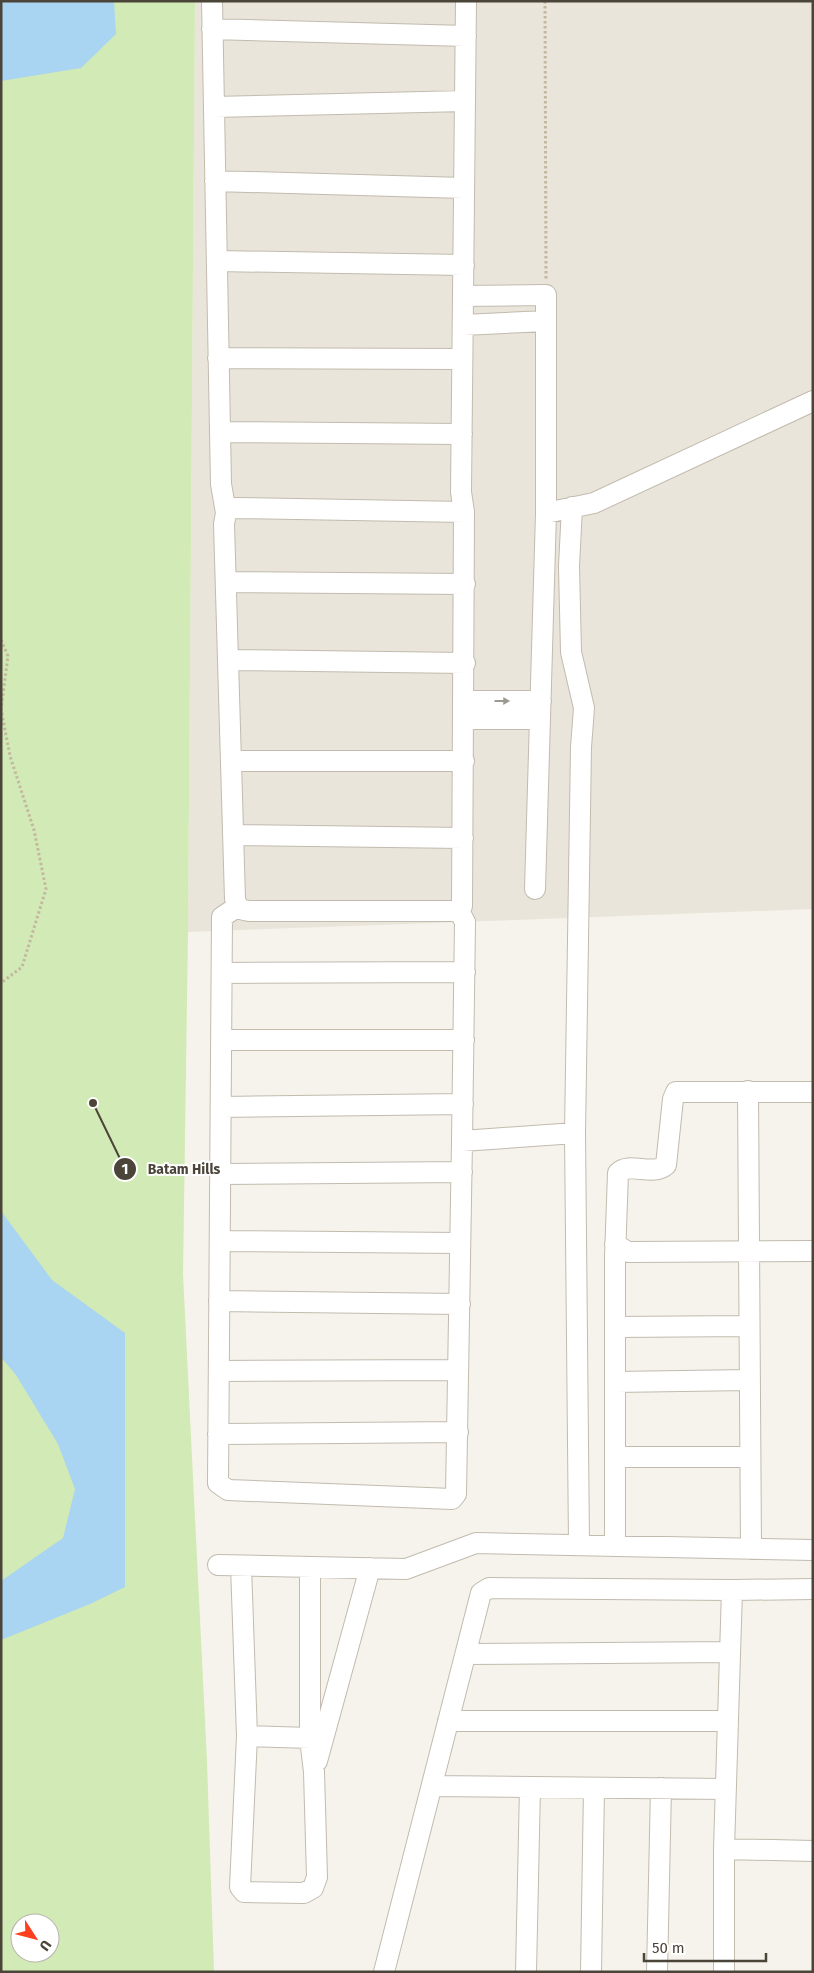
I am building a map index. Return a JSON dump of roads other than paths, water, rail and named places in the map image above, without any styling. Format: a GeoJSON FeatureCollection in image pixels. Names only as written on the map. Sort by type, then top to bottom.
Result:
{"type":"FeatureCollection","features":[{"type":"Feature","properties":{"kind":"street"},"geometry":{"type":"LineString","coordinates":[[212,1],[221,484],[226,513],[224,524],[235,899],[237,907],[250,911],[459,911]]}},
{"type":"Feature","properties":{"kind":"street"},"geometry":{"type":"LineString","coordinates":[[459,911],[462,906],[465,663],[464,512],[461,492],[466,1]]}},
{"type":"Feature","properties":{"kind":"street"},"geometry":{"type":"LineString","coordinates":[[212,29],[466,36]]}},
{"type":"Feature","properties":{"kind":"street"},"geometry":{"type":"LineString","coordinates":[[214,107],[465,100]]}},
{"type":"Feature","properties":{"kind":"street"},"geometry":{"type":"LineString","coordinates":[[215,181],[464,188]]}},
{"type":"Feature","properties":{"kind":"street"},"geometry":{"type":"LineString","coordinates":[[217,260],[464,265]]}},
{"type":"Feature","properties":{"kind":"street"},"geometry":{"type":"LineString","coordinates":[[463,296],[546,295],[546,513],[535,888]]}},
{"type":"Feature","properties":{"kind":"street"},"geometry":{"type":"LineString","coordinates":[[463,325],[546,321]]}},
{"type":"Feature","properties":{"kind":"street"},"geometry":{"type":"LineString","coordinates":[[218,358],[462,359]]}},
{"type":"Feature","properties":{"kind":"street"},"geometry":{"type":"LineString","coordinates":[[546,513],[594,503],[813,401]]}},
{"type":"Feature","properties":{"kind":"street"},"geometry":{"type":"LineString","coordinates":[[220,432],[462,434]]}},
{"type":"Feature","properties":{"kind":"street"},"geometry":{"type":"LineString","coordinates":[[572,507],[569,566],[571,652],[584,708],[581,747],[575,1133],[579,1545]]}},
{"type":"Feature","properties":{"kind":"street"},"geometry":{"type":"LineString","coordinates":[[226,513],[230,509],[237,508],[464,512]]}},
{"type":"Feature","properties":{"kind":"street"},"geometry":{"type":"LineString","coordinates":[[226,582],[465,584]]}},
{"type":"Feature","properties":{"kind":"street"},"geometry":{"type":"LineString","coordinates":[[228,660],[465,663]]}},
{"type":"Feature","properties":{"kind":"street"},"geometry":{"type":"LineString","coordinates":[[464,710],[540,710]]}},
{"type":"Feature","properties":{"kind":"street"},"geometry":{"type":"LineString","coordinates":[[231,761],[464,760]]}},
{"type":"Feature","properties":{"kind":"street"},"geometry":{"type":"LineString","coordinates":[[233,835],[463,838]]}},
{"type":"Feature","properties":{"kind":"street"},"geometry":{"type":"LineString","coordinates":[[237,907],[222,917],[218,1483],[228,1490],[452,1499],[456,1494],[458,1432],[466,922],[459,911]]}},
{"type":"Feature","properties":{"kind":"street"},"geometry":{"type":"LineString","coordinates":[[222,973],[465,972]]}},
{"type":"Feature","properties":{"kind":"street"},"geometry":{"type":"LineString","coordinates":[[221,1040],[464,1040]]}},
{"type":"Feature","properties":{"kind":"street"},"geometry":{"type":"LineString","coordinates":[[748,1091],[747,1251],[751,1549]]}},
{"type":"Feature","properties":{"kind":"street"},"geometry":{"type":"LineString","coordinates":[[615,1546],[614,1327],[618,1173],[623,1169],[658,1170],[666,1165],[672,1099],[676,1092],[813,1092]]}},
{"type":"Feature","properties":{"kind":"street"},"geometry":{"type":"LineString","coordinates":[[220,1107],[463,1104]]}},
{"type":"Feature","properties":{"kind":"street"},"geometry":{"type":"LineString","coordinates":[[462,1141],[575,1133]]}},
{"type":"Feature","properties":{"kind":"street"},"geometry":{"type":"LineString","coordinates":[[220,1174],[462,1172]]}},
{"type":"Feature","properties":{"kind":"street"},"geometry":{"type":"LineString","coordinates":[[220,1241],[460,1243]]}},
{"type":"Feature","properties":{"kind":"street"},"geometry":{"type":"LineString","coordinates":[[615,1244],[628,1252],[813,1251]]}},
{"type":"Feature","properties":{"kind":"street"},"geometry":{"type":"LineString","coordinates":[[219,1301],[460,1304]]}},
{"type":"Feature","properties":{"kind":"street"},"geometry":{"type":"LineString","coordinates":[[614,1327],[748,1326]]}},
{"type":"Feature","properties":{"kind":"street"},"geometry":{"type":"LineString","coordinates":[[218,1372],[458,1370]]}},
{"type":"Feature","properties":{"kind":"street"},"geometry":{"type":"LineString","coordinates":[[615,1382],[749,1380]]}},
{"type":"Feature","properties":{"kind":"street"},"geometry":{"type":"LineString","coordinates":[[218,1434],[458,1432]]}},
{"type":"Feature","properties":{"kind":"street"},"geometry":{"type":"LineString","coordinates":[[615,1457],[750,1457]]}},
{"type":"Feature","properties":{"kind":"street"},"geometry":{"type":"LineString","coordinates":[[218,1565],[406,1569],[476,1543],[813,1550]]}},
{"type":"Feature","properties":{"kind":"street"},"geometry":{"type":"LineString","coordinates":[[240,1566],[246,1736],[240,1883],[242,1890],[304,1893],[313,1888],[317,1877],[314,1772],[310,1738],[310,1567]]}},
{"type":"Feature","properties":{"kind":"street"},"geometry":{"type":"LineString","coordinates":[[314,1772],[370,1568]]}},
{"type":"Feature","properties":{"kind":"street"},"geometry":{"type":"LineString","coordinates":[[384,1972],[481,1593],[489,1588],[813,1589]]}},
{"type":"Feature","properties":{"kind":"street"},"geometry":{"type":"LineString","coordinates":[[724,1972],[724,1849],[732,1590]]}},
{"type":"Feature","properties":{"kind":"street"},"geometry":{"type":"LineString","coordinates":[[466,1654],[730,1652]]}},
{"type":"Feature","properties":{"kind":"street"},"geometry":{"type":"LineString","coordinates":[[448,1721],[728,1721]]}},
{"type":"Feature","properties":{"kind":"street"},"geometry":{"type":"LineString","coordinates":[[246,1736],[310,1738]]}},
{"type":"Feature","properties":{"kind":"street"},"geometry":{"type":"LineString","coordinates":[[432,1786],[726,1789]]}},
{"type":"Feature","properties":{"kind":"street"},"geometry":{"type":"LineString","coordinates":[[526,1972],[530,1787]]}},
{"type":"Feature","properties":{"kind":"street"},"geometry":{"type":"LineString","coordinates":[[591,1972],[594,1788]]}},
{"type":"Feature","properties":{"kind":"street"},"geometry":{"type":"LineString","coordinates":[[658,1972],[660,1788]]}},
{"type":"Feature","properties":{"kind":"street"},"geometry":{"type":"LineString","coordinates":[[724,1849],[813,1851]]}},
{"type":"Feature","properties":{"kind":"water"},"geometry":{"type":"Polygon","coordinates":[[[1,1],[114,1],[116,34],[81,68],[1,81],[1,1]]]}},
{"type":"Feature","properties":{"kind":"water"},"geometry":{"type":"Polygon","coordinates":[[[1,1211],[52,1280],[125,1333],[125,1587],[90,1604],[1,1640],[1,1581],[63,1538],[75,1489],[58,1444],[16,1375],[1,1357],[1,1211]]]}},
{"type":"Feature","properties":{"kind":"place","name":"Batam Hills"},"geometry":{"type":"Point","coordinates":[93,1103]}}]}
